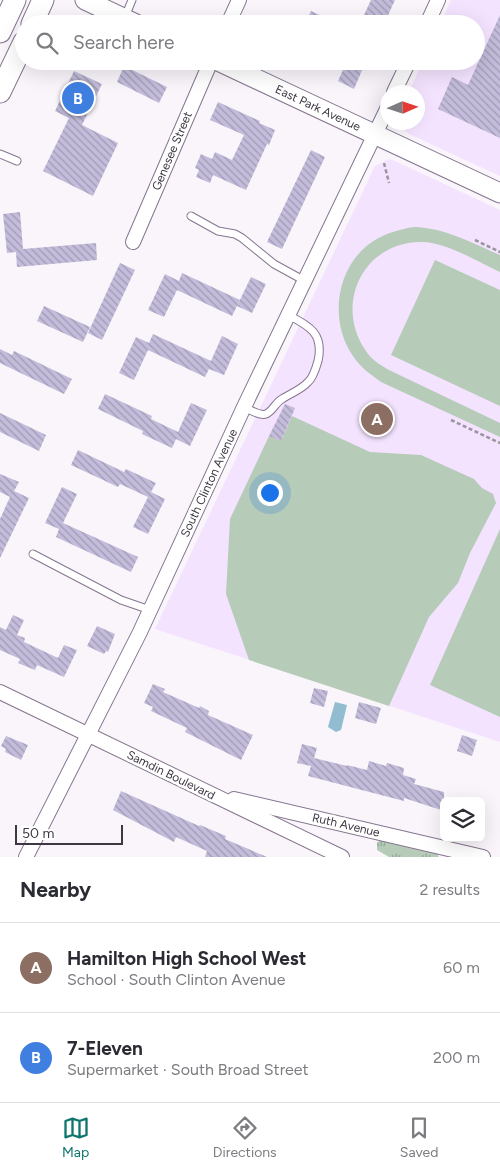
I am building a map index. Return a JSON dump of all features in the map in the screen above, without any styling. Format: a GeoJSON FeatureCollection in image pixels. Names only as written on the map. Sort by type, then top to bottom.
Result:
{"type":"FeatureCollection","features":[{"type":"Feature","properties":{"kind":"main road"},"geometry":{"type":"LineString","coordinates":[[0,32],[15,0]]}},
{"type":"Feature","properties":{"kind":"main road"},"geometry":{"type":"LineString","coordinates":[[36,15],[43,0]]}},
{"type":"Feature","properties":{"kind":"main road"},"geometry":{"type":"LineString","coordinates":[[0,92],[15,61]]}},
{"type":"Feature","properties":{"kind":"street"},"geometry":{"type":"LineString","coordinates":[[84,0],[113,15]]}},
{"type":"Feature","properties":{"kind":"street"},"geometry":{"type":"LineString","coordinates":[[232,15],[240,0]]}},
{"type":"Feature","properties":{"kind":"street"},"geometry":{"type":"LineString","coordinates":[[431,15],[438,0]]}},
{"type":"Feature","properties":{"kind":"street","name":"Genesee Street"},"geometry":{"type":"LineString","coordinates":[[133,242],[207,70]]}},
{"type":"Feature","properties":{"kind":"street","name":"East Park Avenue"},"geometry":{"type":"LineString","coordinates":[[237,70],[500,194]]}},
{"type":"Feature","properties":{"kind":"street"},"geometry":{"type":"LineString","coordinates":[[397,85],[405,70]]}},
{"type":"Feature","properties":{"kind":"street","name":"South Clinton Avenue"},"geometry":{"type":"LineString","coordinates":[[26,857],[150,610],[244,407],[380,124]]}},
{"type":"Feature","properties":{"kind":"street","name":"Samdin Boulevard"},"geometry":{"type":"LineString","coordinates":[[0,692],[342,857]]}},
{"type":"Feature","properties":{"kind":"street","name":"Ruth Avenue"},"geometry":{"type":"LineString","coordinates":[[209,793],[448,853],[483,857]]}},
{"type":"Feature","properties":{"kind":"lane"},"geometry":{"type":"LineString","coordinates":[[129,15],[132,0]]}},
{"type":"Feature","properties":{"kind":"lane"},"geometry":{"type":"LineString","coordinates":[[0,154],[17,161]]}},
{"type":"Feature","properties":{"kind":"lane"},"geometry":{"type":"LineString","coordinates":[[191,216],[218,230],[235,234],[274,264],[305,281]]}},
{"type":"Feature","properties":{"kind":"lane"},"geometry":{"type":"LineString","coordinates":[[244,407],[263,415],[269,413],[277,402],[297,392],[310,381],[317,364],[320,349],[316,335],[307,325],[288,315]]}},
{"type":"Feature","properties":{"kind":"lane"},"geometry":{"type":"LineString","coordinates":[[32,554],[121,600],[150,610]]}},
{"type":"Feature","properties":{"kind":"path"},"geometry":{"type":"LineString","coordinates":[[384,163],[389,183]]}},
{"type":"Feature","properties":{"kind":"path"},"geometry":{"type":"LineString","coordinates":[[475,240],[500,252]]}},
{"type":"Feature","properties":{"kind":"path"},"geometry":{"type":"LineString","coordinates":[[450,420],[500,443]]}},
{"type":"Feature","properties":{"kind":"shaded area"},"geometry":{"type":"Polygon","coordinates":[[[451,0],[500,0],[500,176],[409,134],[404,130],[425,130],[425,85],[412,85],[419,70],[485,70],[485,15],[444,15],[451,0]]]}},
{"type":"Feature","properties":{"kind":"shaded area"},"geometry":{"type":"Polygon","coordinates":[[[389,159],[500,210],[500,742],[155,629],[375,166],[389,159]]]}},
{"type":"Feature","properties":{"kind":"green space"},"geometry":{"type":"Polygon","coordinates":[[[414,227],[448,233],[500,255],[500,272],[441,245],[422,242],[402,244],[384,252],[370,264],[360,278],[354,296],[353,314],[357,333],[368,354],[379,364],[500,423],[500,437],[381,382],[359,364],[345,342],[340,326],[340,294],[344,278],[352,263],[362,250],[375,240],[384,235],[414,227]]]}},
{"type":"Feature","properties":{"kind":"green space"},"geometry":{"type":"Polygon","coordinates":[[[435,260],[500,290],[500,406],[391,355],[435,260]]]}},
{"type":"Feature","properties":{"kind":"green space"},"geometry":{"type":"Polygon","coordinates":[[[292,416],[370,452],[421,455],[474,479],[482,488],[493,494],[496,503],[470,553],[458,583],[429,617],[389,706],[249,660],[226,594],[230,519],[269,436],[281,441],[292,416]]]}},
{"type":"Feature","properties":{"kind":"green space"},"geometry":{"type":"Polygon","coordinates":[[[500,529],[500,717],[430,685],[500,529]]]}},
{"type":"Feature","properties":{"kind":"green space"},"geometry":{"type":"Polygon","coordinates":[[[381,839],[436,852],[439,857],[389,857],[377,850],[377,843],[381,839]]]}},
{"type":"Feature","properties":{"kind":"water"},"geometry":{"type":"Polygon","coordinates":[[[335,702],[347,705],[341,730],[336,732],[328,727],[335,702]]]}},
{"type":"Feature","properties":{"kind":"building"},"geometry":{"type":"Polygon","coordinates":[[[371,0],[395,0],[388,15],[364,15],[371,0]]]}},
{"type":"Feature","properties":{"kind":"building"},"geometry":{"type":"Polygon","coordinates":[[[311,11],[320,15],[309,15],[311,11]]]}},
{"type":"Feature","properties":{"kind":"building"},"geometry":{"type":"Polygon","coordinates":[[[500,15],[500,138],[438,109],[452,77],[468,85],[475,70],[485,70],[485,48],[500,15]]]}},
{"type":"Feature","properties":{"kind":"building"},"geometry":{"type":"Polygon","coordinates":[[[122,70],[132,70],[167,87],[159,103],[117,82],[122,70]]]}},
{"type":"Feature","properties":{"kind":"building"},"geometry":{"type":"Polygon","coordinates":[[[343,70],[362,70],[354,89],[338,81],[343,70]]]}},
{"type":"Feature","properties":{"kind":"building"},"geometry":{"type":"Polygon","coordinates":[[[74,71],[102,84],[82,125],[118,143],[93,196],[43,171],[69,118],[55,111],[74,71]]]}},
{"type":"Feature","properties":{"kind":"building"},"geometry":{"type":"Polygon","coordinates":[[[218,102],[275,130],[246,190],[213,175],[210,183],[196,177],[199,170],[195,168],[201,154],[212,159],[215,152],[232,160],[244,135],[210,120],[218,102]]]}},
{"type":"Feature","properties":{"kind":"building"},"geometry":{"type":"Polygon","coordinates":[[[311,150],[325,157],[282,249],[267,242],[311,150]]]}},
{"type":"Feature","properties":{"kind":"building"},"geometry":{"type":"Polygon","coordinates":[[[20,212],[23,249],[96,243],[97,260],[17,267],[16,252],[7,253],[3,214],[20,212]]]}},
{"type":"Feature","properties":{"kind":"building"},"geometry":{"type":"Polygon","coordinates":[[[120,263],[135,270],[102,340],[88,333],[120,263]]]}},
{"type":"Feature","properties":{"kind":"building"},"geometry":{"type":"Polygon","coordinates":[[[182,273],[240,300],[232,316],[177,290],[164,317],[148,310],[165,274],[179,281],[182,273]]]}},
{"type":"Feature","properties":{"kind":"building"},"geometry":{"type":"Polygon","coordinates":[[[251,277],[266,284],[252,313],[237,306],[251,277]]]}},
{"type":"Feature","properties":{"kind":"building"},"geometry":{"type":"Polygon","coordinates":[[[44,306],[90,327],[83,342],[37,321],[44,306]]]}},
{"type":"Feature","properties":{"kind":"building"},"geometry":{"type":"Polygon","coordinates":[[[153,334],[211,361],[222,336],[238,344],[224,375],[209,369],[205,377],[148,350],[134,380],[119,373],[136,337],[149,343],[153,334]]]}},
{"type":"Feature","properties":{"kind":"building"},"geometry":{"type":"Polygon","coordinates":[[[0,349],[12,355],[14,351],[72,379],[64,394],[0,363],[0,349]]]}},
{"type":"Feature","properties":{"kind":"building"},"geometry":{"type":"Polygon","coordinates":[[[105,394],[152,416],[151,419],[178,432],[191,403],[207,410],[190,446],[176,439],[172,448],[142,434],[143,431],[98,409],[105,394]]]}},
{"type":"Feature","properties":{"kind":"building"},"geometry":{"type":"Polygon","coordinates":[[[285,404],[295,408],[281,441],[269,436],[285,404]]]}},
{"type":"Feature","properties":{"kind":"building"},"geometry":{"type":"Polygon","coordinates":[[[0,413],[46,435],[39,451],[0,432],[0,413]]]}},
{"type":"Feature","properties":{"kind":"building"},"geometry":{"type":"Polygon","coordinates":[[[78,450],[124,472],[126,469],[156,483],[151,492],[165,499],[148,534],[133,527],[148,497],[120,484],[118,487],[71,465],[78,450]]]}},
{"type":"Feature","properties":{"kind":"building"},"geometry":{"type":"Polygon","coordinates":[[[0,474],[19,482],[14,491],[29,498],[0,558],[0,519],[10,497],[0,492],[0,474]]]}},
{"type":"Feature","properties":{"kind":"building"},"geometry":{"type":"Polygon","coordinates":[[[62,487],[77,494],[63,523],[138,557],[131,572],[56,537],[59,529],[45,523],[62,487]]]}},
{"type":"Feature","properties":{"kind":"building"},"geometry":{"type":"Polygon","coordinates":[[[13,615],[24,620],[17,635],[25,638],[24,642],[58,658],[64,645],[77,650],[64,677],[37,665],[35,670],[18,663],[20,659],[0,650],[0,627],[6,630],[13,615]]]}},
{"type":"Feature","properties":{"kind":"building"},"geometry":{"type":"Polygon","coordinates":[[[97,626],[115,634],[108,652],[106,651],[104,654],[87,646],[97,626]]]}},
{"type":"Feature","properties":{"kind":"building"},"geometry":{"type":"Polygon","coordinates":[[[153,684],[165,689],[163,692],[209,711],[208,715],[253,735],[241,760],[185,732],[187,728],[151,711],[153,707],[144,703],[153,684]]]}},
{"type":"Feature","properties":{"kind":"building"},"geometry":{"type":"Polygon","coordinates":[[[314,688],[328,691],[324,707],[310,703],[314,688]]]}},
{"type":"Feature","properties":{"kind":"building"},"geometry":{"type":"Polygon","coordinates":[[[359,702],[381,708],[376,724],[355,718],[359,702]]]}},
{"type":"Feature","properties":{"kind":"building"},"geometry":{"type":"Polygon","coordinates":[[[462,735],[477,740],[472,756],[457,751],[462,735]]]}},
{"type":"Feature","properties":{"kind":"building"},"geometry":{"type":"Polygon","coordinates":[[[6,736],[28,745],[21,760],[5,752],[6,749],[1,746],[6,736]]]}},
{"type":"Feature","properties":{"kind":"building"},"geometry":{"type":"Polygon","coordinates":[[[302,744],[317,748],[314,758],[347,766],[367,770],[369,761],[386,766],[387,763],[404,768],[403,775],[416,779],[414,784],[444,792],[444,797],[440,797],[440,810],[404,798],[404,801],[308,776],[311,766],[297,763],[302,744]]]}},
{"type":"Feature","properties":{"kind":"building"},"geometry":{"type":"Polygon","coordinates":[[[121,791],[226,836],[225,839],[267,857],[205,857],[207,851],[176,837],[174,842],[113,810],[121,791]]]}},
{"type":"Feature","properties":{"kind":"place","name":"7-Eleven"},"geometry":{"type":"Point","coordinates":[78,98]}},
{"type":"Feature","properties":{"kind":"place","name":"Hamilton High School West"},"geometry":{"type":"Point","coordinates":[377,419]}}]}
